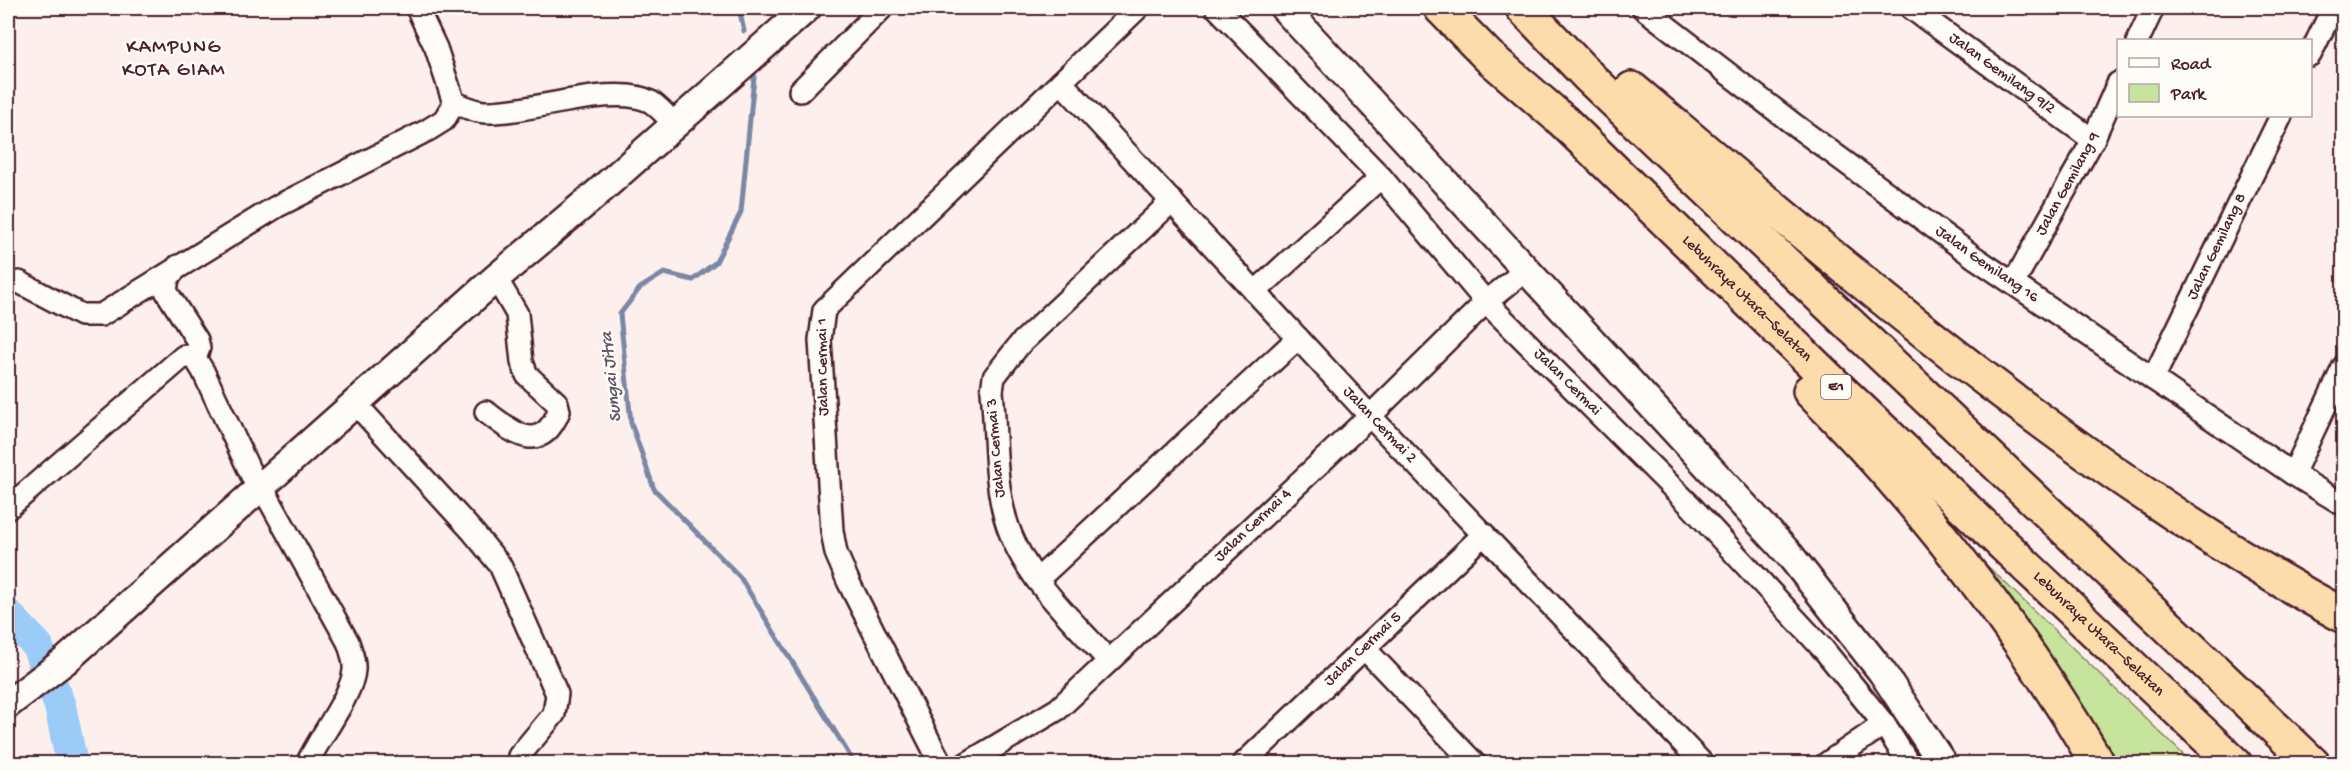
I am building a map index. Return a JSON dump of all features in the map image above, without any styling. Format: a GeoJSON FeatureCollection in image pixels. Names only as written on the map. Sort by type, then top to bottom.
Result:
{"type":"FeatureCollection","features":[{"type":"Feature","properties":{"kind":"highway","name":"Lebuhraya Utara–Selatan"},"geometry":{"type":"LineString","coordinates":[[1441,8],[1488,56],[1562,120],[1836,387],[2235,764]]}},
{"type":"Feature","properties":{"kind":"highway"},"geometry":{"type":"LineString","coordinates":[[1530,15],[1606,68],[1898,309],[2024,408],[2143,493],[2226,548],[2343,616]]}},
{"type":"Feature","properties":{"kind":"highway"},"geometry":{"type":"LineString","coordinates":[[1530,15],[1589,77],[2313,764]]}},
{"type":"Feature","properties":{"kind":"highway"},"geometry":{"type":"LineString","coordinates":[[1488,56],[1550,132],[1818,398],[1916,506],[1993,604],[2098,764]]}},
{"type":"Feature","properties":{"kind":"street"},"geometry":{"type":"LineString","coordinates":[[19,282],[81,315],[90,316],[110,310],[276,207],[444,120],[454,103],[436,48],[417,8]]}},
{"type":"Feature","properties":{"kind":"street"},"geometry":{"type":"LineString","coordinates":[[8,704],[66,660],[496,278],[807,8]]}},
{"type":"Feature","properties":{"kind":"street"},"geometry":{"type":"LineString","coordinates":[[800,91],[882,8]]}},
{"type":"Feature","properties":{"kind":"street","name":"Jalan Cermai 1"},"geometry":{"type":"LineString","coordinates":[[941,764],[836,553],[832,531],[820,340],[824,310],[1138,8]]}},
{"type":"Feature","properties":{"kind":"street","name":"Jalan Cermai"},"geometry":{"type":"LineString","coordinates":[[1217,8],[1381,177],[1486,302],[1690,505],[1824,650],[1884,724],[1910,764]]}},
{"type":"Feature","properties":{"kind":"street"},"geometry":{"type":"LineString","coordinates":[[1284,8],[1789,554],[1882,672],[1943,764]]}},
{"type":"Feature","properties":{"kind":"street","name":"Jalan Gemilang 16"},"geometry":{"type":"LineString","coordinates":[[1643,8],[1805,133],[1974,257],[2014,282],[2293,474],[2343,505]]}},
{"type":"Feature","properties":{"kind":"street","name":"Jalan Gemilang 9/2"},"geometry":{"type":"LineString","coordinates":[[1911,8],[2092,140]]}},
{"type":"Feature","properties":{"kind":"street"},"geometry":{"type":"LineString","coordinates":[[2138,39],[2153,8]]}},
{"type":"Feature","properties":{"kind":"street"},"geometry":{"type":"LineString","coordinates":[[2312,51],[2333,8]]}},
{"type":"Feature","properties":{"kind":"street","name":"Jalan Cermai 2"},"geometry":{"type":"LineString","coordinates":[[1062,82],[1370,416],[1703,764]]}},
{"type":"Feature","properties":{"kind":"street","name":"Jalan Gemilang 9"},"geometry":{"type":"LineString","coordinates":[[2014,282],[2092,140],[2117,85]]}},
{"type":"Feature","properties":{"kind":"street"},"geometry":{"type":"LineString","coordinates":[[454,103],[482,112],[501,112],[599,97],[627,96],[650,102],[675,124]]}},
{"type":"Feature","properties":{"kind":"street","name":"Jalan Gemilang 8"},"geometry":{"type":"LineString","coordinates":[[2153,379],[2281,117]]}},
{"type":"Feature","properties":{"kind":"street"},"geometry":{"type":"LineString","coordinates":[[1256,292],[1381,177]]}},
{"type":"Feature","properties":{"kind":"street","name":"Jalan Cermai 3"},"geometry":{"type":"LineString","coordinates":[[1109,661],[1037,580],[1022,558],[1003,509],[992,391],[994,377],[1020,344],[1066,298],[1172,201]]}},
{"type":"Feature","properties":{"kind":"street"},"geometry":{"type":"LineString","coordinates":[[178,266],[168,278],[166,291],[197,340],[199,348],[195,358],[259,487],[348,642],[353,657],[354,670],[350,685],[308,764]]}},
{"type":"Feature","properties":{"kind":"street","name":"Jalan Cermai 4"},"geometry":{"type":"LineString","coordinates":[[966,764],[1058,709],[1370,416],[1486,302],[1526,270]]}},
{"type":"Feature","properties":{"kind":"street"},"geometry":{"type":"LineString","coordinates":[[486,412],[517,434],[530,438],[540,436],[549,428],[559,411],[557,403],[527,375],[522,362],[517,314],[496,278]]}},
{"type":"Feature","properties":{"kind":"street"},"geometry":{"type":"LineString","coordinates":[[1037,580],[1298,338]]}},
{"type":"Feature","properties":{"kind":"street"},"geometry":{"type":"LineString","coordinates":[[8,508],[174,363],[184,356],[195,358]]}},
{"type":"Feature","properties":{"kind":"street"},"geometry":{"type":"LineString","coordinates":[[2293,474],[2343,366]]}},
{"type":"Feature","properties":{"kind":"street"},"geometry":{"type":"LineString","coordinates":[[355,403],[473,532],[504,574],[557,694],[554,714],[519,756]]}},
{"type":"Feature","properties":{"kind":"street","name":"Jalan Cermai 5"},"geometry":{"type":"LineString","coordinates":[[1243,764],[1484,534]]}},
{"type":"Feature","properties":{"kind":"street"},"geometry":{"type":"LineString","coordinates":[[1364,648],[1475,764]]}},
{"type":"Feature","properties":{"kind":"street"},"geometry":{"type":"LineString","coordinates":[[1826,764],[1884,724]]}},
{"type":"Feature","properties":{"kind":"green space"},"geometry":{"type":"Polygon","coordinates":[[[1917,498],[2192,763],[2102,763],[1917,498]]]}},
{"type":"Feature","properties":{"kind":"waterway","name":"Sungai Jitra"},"geometry":{"type":"LineString","coordinates":[[739,8],[744,31]]}},
{"type":"Feature","properties":{"kind":"waterway","name":"Sungai Jitra"},"geometry":{"type":"LineString","coordinates":[[755,67],[741,212],[716,262],[693,280],[664,273],[640,288],[620,314],[631,423],[654,489],[740,577],[855,764]]}},
{"type":"Feature","properties":{"kind":"waterway"},"geometry":{"type":"LineString","coordinates":[[8,615],[37,645],[60,706],[72,764]]}},
{"type":"Feature","properties":{"kind":"district","name":"KAMPUNG KOTA GIAM"},"geometry":{"type":"Point","coordinates":[174,60]}}]}
